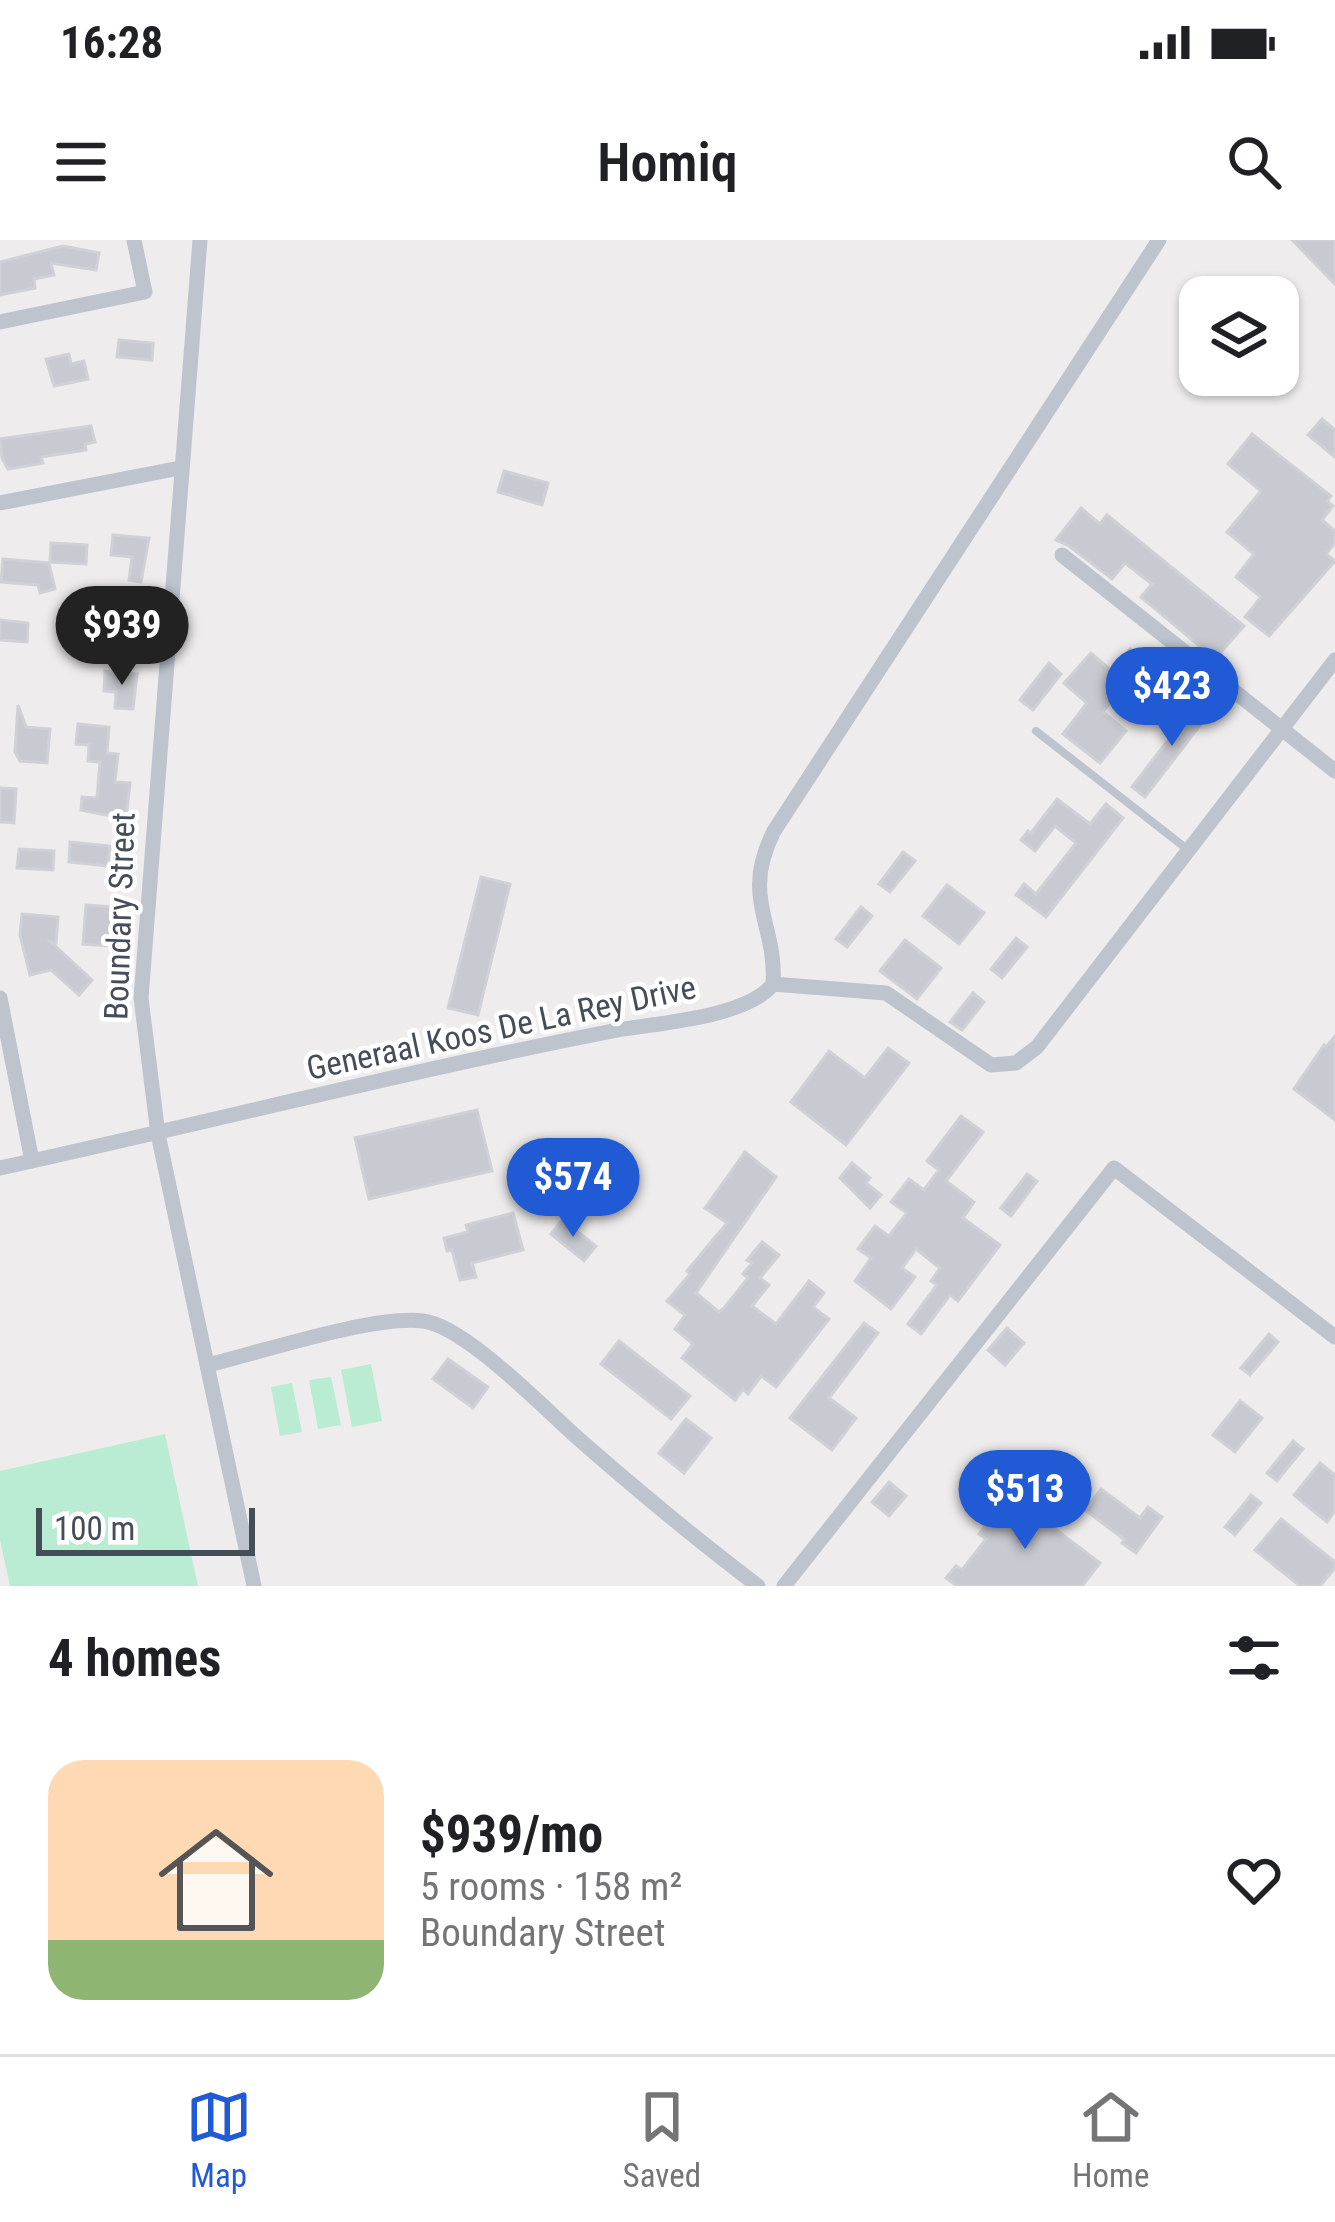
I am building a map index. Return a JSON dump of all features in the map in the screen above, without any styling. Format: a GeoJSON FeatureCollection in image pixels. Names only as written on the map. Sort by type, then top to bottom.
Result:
{"type":"FeatureCollection","features":[{"type":"Feature","properties":{"kind":"street"},"geometry":{"type":"LineString","coordinates":[[0,322],[145,292],[134,240]]}},
{"type":"Feature","properties":{"kind":"street","name":"Boundary Street"},"geometry":{"type":"LineString","coordinates":[[200,240],[141,998],[158,1134],[254,1586]]}},
{"type":"Feature","properties":{"kind":"street"},"geometry":{"type":"LineString","coordinates":[[1160,240],[763,852],[758,879],[773,984],[886,993],[991,1065],[1016,1063],[1037,1046],[1335,660]]}},
{"type":"Feature","properties":{"kind":"street"},"geometry":{"type":"LineString","coordinates":[[0,503],[180,468]]}},
{"type":"Feature","properties":{"kind":"street"},"geometry":{"type":"LineString","coordinates":[[1062,554],[1335,771]]}},
{"type":"Feature","properties":{"kind":"street","name":"Generaal Koos De La Rey Drive"},"geometry":{"type":"LineString","coordinates":[[0,1168],[526,1048],[714,1012],[756,999],[773,984]]}},
{"type":"Feature","properties":{"kind":"street"},"geometry":{"type":"LineString","coordinates":[[0,998],[32,1161]]}},
{"type":"Feature","properties":{"kind":"street"},"geometry":{"type":"LineString","coordinates":[[784,1586],[1114,1168],[1335,1337]]}},
{"type":"Feature","properties":{"kind":"street"},"geometry":{"type":"LineString","coordinates":[[208,1365],[379,1324],[418,1320],[438,1324],[504,1372],[758,1586]]}},
{"type":"Feature","properties":{"kind":"lane"},"geometry":{"type":"LineString","coordinates":[[1036,731],[1189,850]]}},
{"type":"Feature","properties":{"kind":"green space"},"geometry":{"type":"Polygon","coordinates":[[[371,1364],[382,1421],[352,1427],[341,1370],[371,1364]]]}},
{"type":"Feature","properties":{"kind":"green space"},"geometry":{"type":"Polygon","coordinates":[[[331,1377],[341,1425],[318,1429],[309,1380],[331,1377]]]}},
{"type":"Feature","properties":{"kind":"green space"},"geometry":{"type":"Polygon","coordinates":[[[292,1383],[302,1432],[280,1436],[271,1387],[292,1383]]]}},
{"type":"Feature","properties":{"kind":"green space"},"geometry":{"type":"Polygon","coordinates":[[[165,1434],[198,1586],[10,1586],[0,1540],[0,1471],[165,1434]]]}},
{"type":"Feature","properties":{"kind":"building"},"geometry":{"type":"Polygon","coordinates":[[[1292,240],[1335,240],[1335,284],[1292,240]]]}},
{"type":"Feature","properties":{"kind":"building"},"geometry":{"type":"Polygon","coordinates":[[[63,246],[99,253],[96,270],[51,263],[54,275],[34,279],[35,288],[0,295],[0,262],[63,246]]]}},
{"type":"Feature","properties":{"kind":"building"},"geometry":{"type":"Polygon","coordinates":[[[119,340],[153,343],[152,360],[117,357],[119,340]]]}},
{"type":"Feature","properties":{"kind":"building"},"geometry":{"type":"Polygon","coordinates":[[[69,354],[71,364],[84,361],[88,379],[54,386],[46,359],[69,354]]]}},
{"type":"Feature","properties":{"kind":"building"},"geometry":{"type":"Polygon","coordinates":[[[1322,419],[1335,430],[1335,457],[1308,435],[1322,419]]]}},
{"type":"Feature","properties":{"kind":"building"},"geometry":{"type":"Polygon","coordinates":[[[91,426],[95,442],[85,444],[86,450],[41,457],[43,463],[8,469],[2,458],[0,439],[91,426]]]}},
{"type":"Feature","properties":{"kind":"building"},"geometry":{"type":"Polygon","coordinates":[[[1252,434],[1331,496],[1327,501],[1333,506],[1322,520],[1335,531],[1335,543],[1326,554],[1335,561],[1269,636],[1245,617],[1261,597],[1236,577],[1254,554],[1227,532],[1261,491],[1228,464],[1252,434]]]}},
{"type":"Feature","properties":{"kind":"building"},"geometry":{"type":"Polygon","coordinates":[[[504,471],[548,483],[542,505],[498,492],[504,471]]]}},
{"type":"Feature","properties":{"kind":"building"},"geometry":{"type":"Polygon","coordinates":[[[1081,508],[1100,524],[1107,515],[1244,626],[1215,659],[1141,597],[1152,584],[1125,563],[1112,579],[1056,540],[1081,508]]]}},
{"type":"Feature","properties":{"kind":"building"},"geometry":{"type":"Polygon","coordinates":[[[113,535],[149,538],[141,582],[129,580],[132,557],[111,555],[113,535]]]}},
{"type":"Feature","properties":{"kind":"building"},"geometry":{"type":"Polygon","coordinates":[[[51,543],[87,545],[86,564],[50,562],[51,543]]]}},
{"type":"Feature","properties":{"kind":"building"},"geometry":{"type":"Polygon","coordinates":[[[3,559],[49,563],[55,589],[40,593],[38,585],[1,582],[3,559]]]}},
{"type":"Feature","properties":{"kind":"building"},"geometry":{"type":"Polygon","coordinates":[[[69,614],[100,617],[96,652],[78,650],[79,635],[67,634],[69,614]]]}},
{"type":"Feature","properties":{"kind":"building"},"geometry":{"type":"Polygon","coordinates":[[[0,620],[28,623],[27,642],[0,640],[0,620]]]}},
{"type":"Feature","properties":{"kind":"building"},"geometry":{"type":"Polygon","coordinates":[[[1130,649],[1168,678],[1143,710],[1119,691],[1103,712],[1126,731],[1100,763],[1063,734],[1087,703],[1064,683],[1091,653],[1112,671],[1130,649]]]}},
{"type":"Feature","properties":{"kind":"building"},"geometry":{"type":"Polygon","coordinates":[[[1049,663],[1061,674],[1033,710],[1020,700],[1049,663]]]}},
{"type":"Feature","properties":{"kind":"building"},"geometry":{"type":"Polygon","coordinates":[[[105,671],[137,674],[133,709],[115,708],[116,692],[104,691],[105,671]]]}},
{"type":"Feature","properties":{"kind":"building"},"geometry":{"type":"Polygon","coordinates":[[[1198,701],[1211,711],[1145,797],[1132,787],[1198,701]]]}},
{"type":"Feature","properties":{"kind":"building"},"geometry":{"type":"Polygon","coordinates":[[[18,705],[26,727],[50,729],[47,763],[20,761],[15,752],[18,705]]]}},
{"type":"Feature","properties":{"kind":"building"},"geometry":{"type":"Polygon","coordinates":[[[78,724],[109,727],[107,753],[118,754],[115,782],[130,783],[126,819],[81,810],[82,797],[97,798],[100,762],[88,761],[89,745],[76,744],[78,724]]]}},
{"type":"Feature","properties":{"kind":"building"},"geometry":{"type":"Polygon","coordinates":[[[0,788],[16,789],[14,823],[0,822],[0,788]]]}},
{"type":"Feature","properties":{"kind":"building"},"geometry":{"type":"Polygon","coordinates":[[[1057,799],[1090,824],[1106,804],[1123,818],[1046,917],[1016,895],[1024,884],[1036,894],[1076,843],[1055,826],[1035,851],[1021,840],[1057,799]]]}},
{"type":"Feature","properties":{"kind":"building"},"geometry":{"type":"Polygon","coordinates":[[[70,842],[110,846],[108,866],[69,862],[70,842]]]}},
{"type":"Feature","properties":{"kind":"building"},"geometry":{"type":"Polygon","coordinates":[[[19,849],[54,851],[53,870],[17,868],[19,849]]]}},
{"type":"Feature","properties":{"kind":"building"},"geometry":{"type":"Polygon","coordinates":[[[903,852],[915,861],[890,892],[879,884],[903,852]]]}},
{"type":"Feature","properties":{"kind":"building"},"geometry":{"type":"Polygon","coordinates":[[[481,877],[510,884],[478,1015],[448,1008],[481,877]]]}},
{"type":"Feature","properties":{"kind":"building"},"geometry":{"type":"Polygon","coordinates":[[[947,885],[984,913],[959,944],[923,916],[947,885]]]}},
{"type":"Feature","properties":{"kind":"building"},"geometry":{"type":"Polygon","coordinates":[[[86,905],[113,907],[110,946],[83,944],[86,905]]]}},
{"type":"Feature","properties":{"kind":"building"},"geometry":{"type":"Polygon","coordinates":[[[861,907],[872,916],[847,947],[836,939],[861,907]]]}},
{"type":"Feature","properties":{"kind":"building"},"geometry":{"type":"Polygon","coordinates":[[[22,914],[58,917],[56,943],[51,942],[92,980],[79,995],[51,970],[30,975],[20,935],[22,914]]]}},
{"type":"Feature","properties":{"kind":"building"},"geometry":{"type":"Polygon","coordinates":[[[1016,938],[1027,947],[1002,978],[991,969],[1016,938]]]}},
{"type":"Feature","properties":{"kind":"building"},"geometry":{"type":"Polygon","coordinates":[[[905,940],[941,968],[917,999],[880,971],[905,940]]]}},
{"type":"Feature","properties":{"kind":"building"},"geometry":{"type":"Polygon","coordinates":[[[973,993],[984,1002],[962,1030],[950,1022],[973,993]]]}},
{"type":"Feature","properties":{"kind":"building"},"geometry":{"type":"Polygon","coordinates":[[[1335,1036],[1335,1120],[1294,1089],[1335,1036]]]}},
{"type":"Feature","properties":{"kind":"building"},"geometry":{"type":"Polygon","coordinates":[[[888,1048],[909,1063],[846,1145],[791,1102],[829,1051],[865,1078],[888,1048]]]}},
{"type":"Feature","properties":{"kind":"building"},"geometry":{"type":"Polygon","coordinates":[[[477,1110],[492,1171],[369,1199],[355,1138],[477,1110]]]}},
{"type":"Feature","properties":{"kind":"building"},"geometry":{"type":"Polygon","coordinates":[[[961,1116],[983,1132],[946,1181],[974,1202],[963,1218],[1000,1245],[958,1301],[950,1295],[921,1334],[908,1324],[937,1285],[931,1281],[940,1268],[916,1249],[902,1268],[915,1277],[891,1309],[855,1281],[871,1258],[858,1249],[875,1226],[889,1236],[907,1213],[891,1202],[909,1179],[924,1190],[939,1170],[927,1161],[961,1116]]]}},
{"type":"Feature","properties":{"kind":"building"},"geometry":{"type":"Polygon","coordinates":[[[745,1152],[776,1177],[696,1293],[719,1312],[748,1278],[743,1274],[752,1263],[747,1260],[762,1242],[779,1255],[760,1278],[769,1285],[752,1306],[776,1324],[809,1281],[824,1293],[813,1307],[829,1319],[776,1387],[761,1376],[748,1394],[743,1389],[735,1400],[682,1358],[693,1344],[675,1329],[685,1315],[667,1301],[727,1223],[705,1208],[745,1152]]]}},
{"type":"Feature","properties":{"kind":"building"},"geometry":{"type":"Polygon","coordinates":[[[852,1163],[881,1195],[870,1208],[840,1178],[852,1163]]]}},
{"type":"Feature","properties":{"kind":"building"},"geometry":{"type":"Polygon","coordinates":[[[1027,1174],[1037,1181],[1011,1216],[1001,1208],[1027,1174]]]}},
{"type":"Feature","properties":{"kind":"building"},"geometry":{"type":"Polygon","coordinates":[[[513,1213],[523,1250],[472,1263],[476,1277],[460,1280],[444,1238],[468,1232],[466,1225],[513,1213]]]}},
{"type":"Feature","properties":{"kind":"building"},"geometry":{"type":"Polygon","coordinates":[[[562,1220],[596,1246],[584,1261],[551,1234],[562,1220]]]}},
{"type":"Feature","properties":{"kind":"building"},"geometry":{"type":"Polygon","coordinates":[[[864,1323],[878,1333],[829,1398],[856,1418],[832,1450],[790,1418],[864,1323]]]}},
{"type":"Feature","properties":{"kind":"building"},"geometry":{"type":"Polygon","coordinates":[[[1007,1328],[1024,1343],[1005,1365],[988,1350],[1007,1328]]]}},
{"type":"Feature","properties":{"kind":"building"},"geometry":{"type":"Polygon","coordinates":[[[1269,1334],[1278,1342],[1250,1375],[1241,1368],[1269,1334]]]}},
{"type":"Feature","properties":{"kind":"building"},"geometry":{"type":"Polygon","coordinates":[[[619,1341],[690,1396],[671,1419],[601,1364],[619,1341]]]}},
{"type":"Feature","properties":{"kind":"building"},"geometry":{"type":"Polygon","coordinates":[[[448,1359],[488,1387],[473,1408],[433,1379],[448,1359]]]}},
{"type":"Feature","properties":{"kind":"building"},"geometry":{"type":"Polygon","coordinates":[[[1240,1401],[1262,1418],[1235,1452],[1213,1435],[1240,1401]]]}},
{"type":"Feature","properties":{"kind":"building"},"geometry":{"type":"Polygon","coordinates":[[[686,1419],[711,1438],[684,1473],[659,1453],[686,1419]]]}},
{"type":"Feature","properties":{"kind":"building"},"geometry":{"type":"Polygon","coordinates":[[[1293,1441],[1303,1449],[1277,1481],[1267,1473],[1293,1441]]]}},
{"type":"Feature","properties":{"kind":"building"},"geometry":{"type":"Polygon","coordinates":[[[1320,1463],[1335,1475],[1335,1511],[1327,1522],[1294,1495],[1320,1463]]]}},
{"type":"Feature","properties":{"kind":"building"},"geometry":{"type":"Polygon","coordinates":[[[889,1482],[906,1496],[889,1516],[872,1502],[889,1482]]]}},
{"type":"Feature","properties":{"kind":"building"},"geometry":{"type":"Polygon","coordinates":[[[1101,1489],[1140,1518],[1148,1507],[1162,1517],[1136,1553],[1085,1510],[1101,1489]]]}},
{"type":"Feature","properties":{"kind":"building"},"geometry":{"type":"Polygon","coordinates":[[[1023,1490],[1043,1506],[1037,1515],[1100,1563],[1082,1586],[957,1586],[946,1578],[956,1566],[962,1570],[986,1539],[979,1534],[1023,1490]]]}},
{"type":"Feature","properties":{"kind":"building"},"geometry":{"type":"Polygon","coordinates":[[[1251,1495],[1261,1503],[1235,1535],[1225,1527],[1251,1495]]]}},
{"type":"Feature","properties":{"kind":"building"},"geometry":{"type":"Polygon","coordinates":[[[1281,1519],[1335,1562],[1320,1586],[1300,1586],[1255,1550],[1281,1519]]]}}]}
